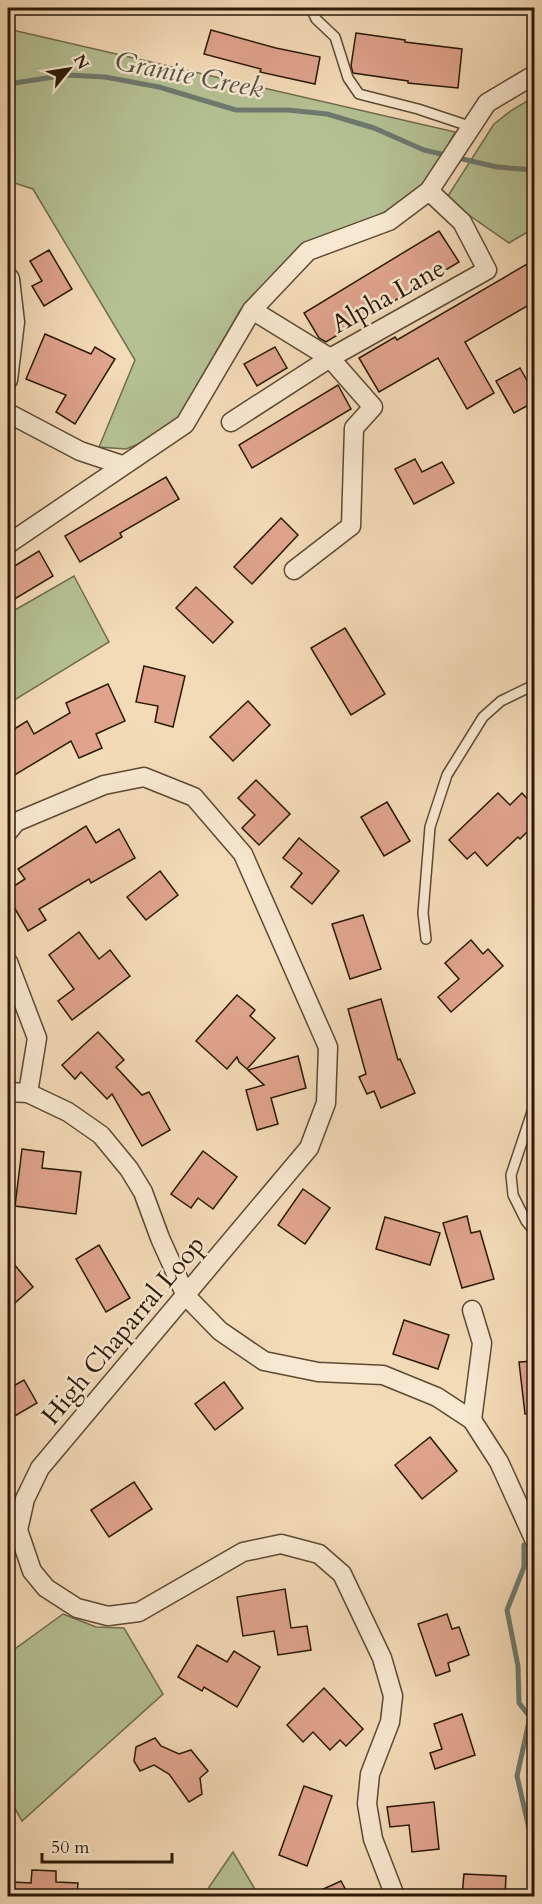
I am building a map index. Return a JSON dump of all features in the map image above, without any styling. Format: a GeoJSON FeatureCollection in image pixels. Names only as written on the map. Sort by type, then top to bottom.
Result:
{"type":"FeatureCollection","features":[{"type":"Feature","properties":{"kind":"street"},"geometry":{"type":"LineString","coordinates":[[8,544],[185,424],[252,310],[308,251],[389,221],[429,191],[487,103],[534,75]]}},
{"type":"Feature","properties":{"kind":"street","name":"Alpha Lane"},"geometry":{"type":"LineString","coordinates":[[231,422],[330,358],[487,270],[462,222],[429,191]]}},
{"type":"Feature","properties":{"kind":"street"},"geometry":{"type":"LineString","coordinates":[[8,276],[15,322],[8,380]]}},
{"type":"Feature","properties":{"kind":"street"},"geometry":{"type":"LineString","coordinates":[[252,310],[330,358],[373,406],[354,428],[351,526],[294,570]]}},
{"type":"Feature","properties":{"kind":"street"},"geometry":{"type":"LineString","coordinates":[[8,413],[80,451],[122,465]]}},
{"type":"Feature","properties":{"kind":"street","name":"High Chaparral Loop"},"geometry":{"type":"LineString","coordinates":[[8,832],[16,822],[104,784],[144,777],[194,797],[243,854],[328,1047],[326,1103],[309,1148],[40,1468],[25,1499],[18,1530],[32,1571],[46,1588],[77,1608],[108,1616],[139,1612],[243,1552],[281,1544],[319,1554],[342,1574],[382,1658],[393,1696],[390,1722],[370,1774],[367,1804],[373,1839],[395,1896]]}},
{"type":"Feature","properties":{"kind":"street"},"geometry":{"type":"LineString","coordinates":[[8,962],[37,1038],[28,1093]]}},
{"type":"Feature","properties":{"kind":"street"},"geometry":{"type":"LineString","coordinates":[[8,1092],[28,1093],[68,1112],[101,1135],[129,1168],[143,1192],[160,1238],[186,1296],[220,1330],[264,1361],[318,1372],[383,1375],[437,1397],[472,1420],[499,1462],[534,1539]]}},
{"type":"Feature","properties":{"kind":"street"},"geometry":{"type":"LineString","coordinates":[[472,1310],[482,1343],[472,1420]]}},
{"type":"Feature","properties":{"kind":"lane"},"geometry":{"type":"LineString","coordinates":[[311,8],[316,19],[335,36],[348,78],[358,94],[472,127]]}},
{"type":"Feature","properties":{"kind":"lane"},"geometry":{"type":"LineString","coordinates":[[426,939],[423,913],[430,827],[447,775],[483,717],[501,701],[534,685]]}},
{"type":"Feature","properties":{"kind":"lane"},"geometry":{"type":"LineString","coordinates":[[534,1086],[533,1109],[511,1175],[513,1195],[526,1221],[534,1231]]}},
{"type":"Feature","properties":{"kind":"green space"},"geometry":{"type":"Polygon","coordinates":[[[8,29],[455,132],[427,185],[392,209],[308,246],[241,309],[178,418],[151,439],[126,449],[99,447],[135,360],[33,189],[8,181],[8,29]]]}},
{"type":"Feature","properties":{"kind":"green space"},"geometry":{"type":"Polygon","coordinates":[[[534,97],[534,228],[509,243],[446,199],[494,124],[534,97]]]}},
{"type":"Feature","properties":{"kind":"green space"},"geometry":{"type":"Polygon","coordinates":[[[74,576],[109,642],[8,704],[8,614],[74,576]]]}},
{"type":"Feature","properties":{"kind":"green space"},"geometry":{"type":"Polygon","coordinates":[[[63,1614],[96,1627],[124,1628],[163,1694],[22,1821],[8,1796],[8,1654],[63,1614]]]}},
{"type":"Feature","properties":{"kind":"green space"},"geometry":{"type":"Polygon","coordinates":[[[233,1852],[259,1896],[203,1896],[233,1852]]]}},
{"type":"Feature","properties":{"kind":"building"},"geometry":{"type":"Polygon","coordinates":[[[211,30],[276,48],[320,57],[315,84],[260,72],[261,69],[204,54],[211,30]]]}},
{"type":"Feature","properties":{"kind":"building"},"geometry":{"type":"Polygon","coordinates":[[[356,33],[462,49],[458,88],[408,83],[408,81],[353,73],[351,66],[356,33]]]}},
{"type":"Feature","properties":{"kind":"building"},"geometry":{"type":"Polygon","coordinates":[[[439,231],[459,262],[326,342],[319,338],[304,313],[439,231]]]}},
{"type":"Feature","properties":{"kind":"building"},"geometry":{"type":"Polygon","coordinates":[[[49,250],[72,289],[44,306],[32,286],[42,281],[30,261],[49,250]]]}},
{"type":"Feature","properties":{"kind":"building"},"geometry":{"type":"Polygon","coordinates":[[[534,260],[534,302],[465,342],[494,393],[467,409],[438,358],[379,392],[359,358],[395,337],[397,340],[534,260]]]}},
{"type":"Feature","properties":{"kind":"building"},"geometry":{"type":"Polygon","coordinates":[[[45,334],[91,354],[95,347],[115,359],[75,424],[56,412],[66,395],[26,379],[45,334]]]}},
{"type":"Feature","properties":{"kind":"building"},"geometry":{"type":"Polygon","coordinates":[[[275,347],[287,368],[257,386],[244,364],[275,347]]]}},
{"type":"Feature","properties":{"kind":"building"},"geometry":{"type":"Polygon","coordinates":[[[520,368],[534,393],[534,402],[514,413],[496,381],[520,368]]]}},
{"type":"Feature","properties":{"kind":"building"},"geometry":{"type":"Polygon","coordinates":[[[338,385],[351,409],[252,468],[239,445],[338,385]]]}},
{"type":"Feature","properties":{"kind":"building"},"geometry":{"type":"Polygon","coordinates":[[[415,459],[422,472],[442,462],[454,483],[414,504],[395,469],[415,459]]]}},
{"type":"Feature","properties":{"kind":"building"},"geometry":{"type":"Polygon","coordinates":[[[166,477],[179,499],[120,533],[122,537],[80,562],[65,536],[166,477]]]}},
{"type":"Feature","properties":{"kind":"building"},"geometry":{"type":"Polygon","coordinates":[[[281,518],[298,535],[252,584],[234,567],[281,518]]]}},
{"type":"Feature","properties":{"kind":"building"},"geometry":{"type":"Polygon","coordinates":[[[39,551],[53,576],[8,603],[8,570],[39,551]]]}},
{"type":"Feature","properties":{"kind":"building"},"geometry":{"type":"Polygon","coordinates":[[[196,587],[233,622],[213,643],[176,608],[196,587]]]}},
{"type":"Feature","properties":{"kind":"building"},"geometry":{"type":"Polygon","coordinates":[[[345,628],[385,694],[351,715],[311,648],[345,628]]]}},
{"type":"Feature","properties":{"kind":"building"},"geometry":{"type":"Polygon","coordinates":[[[144,666],[185,676],[173,727],[155,722],[158,706],[136,702],[144,666]]]}},
{"type":"Feature","properties":{"kind":"building"},"geometry":{"type":"Polygon","coordinates":[[[108,684],[125,721],[96,734],[102,748],[79,758],[71,741],[8,779],[8,733],[27,721],[34,734],[70,713],[66,703],[108,684]]]}},
{"type":"Feature","properties":{"kind":"building"},"geometry":{"type":"Polygon","coordinates":[[[248,701],[270,725],[233,761],[210,737],[248,701]]]}},
{"type":"Feature","properties":{"kind":"building"},"geometry":{"type":"Polygon","coordinates":[[[256,780],[290,814],[259,845],[242,828],[255,815],[238,798],[256,780]]]}},
{"type":"Feature","properties":{"kind":"building"},"geometry":{"type":"Polygon","coordinates":[[[498,793],[510,805],[522,793],[534,806],[534,825],[487,866],[475,852],[467,859],[449,840],[498,793]]]}},
{"type":"Feature","properties":{"kind":"building"},"geometry":{"type":"Polygon","coordinates":[[[387,802],[410,841],[384,856],[361,817],[387,802]]]}},
{"type":"Feature","properties":{"kind":"building"},"geometry":{"type":"Polygon","coordinates":[[[86,826],[96,843],[119,829],[135,858],[91,883],[89,879],[39,909],[46,920],[28,931],[8,897],[8,890],[25,879],[18,869],[86,826]]]}},
{"type":"Feature","properties":{"kind":"building"},"geometry":{"type":"Polygon","coordinates":[[[299,838],[339,871],[312,904],[291,887],[302,873],[283,858],[299,838]]]}},
{"type":"Feature","properties":{"kind":"building"},"geometry":{"type":"Polygon","coordinates":[[[160,871],[178,895],[146,920],[127,897],[160,871]]]}},
{"type":"Feature","properties":{"kind":"building"},"geometry":{"type":"Polygon","coordinates":[[[363,915],[381,969],[350,979],[332,924],[363,915]]]}},
{"type":"Feature","properties":{"kind":"building"},"geometry":{"type":"Polygon","coordinates":[[[79,932],[99,959],[110,950],[130,976],[72,1020],[58,1001],[74,989],[49,955],[79,932]]]}},
{"type":"Feature","properties":{"kind":"building"},"geometry":{"type":"Polygon","coordinates":[[[471,940],[483,954],[488,949],[503,966],[451,1012],[438,997],[459,979],[445,963],[471,940]]]}},
{"type":"Feature","properties":{"kind":"building"},"geometry":{"type":"Polygon","coordinates":[[[237,995],[255,1010],[250,1016],[275,1038],[247,1069],[237,1057],[227,1069],[196,1041],[237,995]]]}},
{"type":"Feature","properties":{"kind":"building"},"geometry":{"type":"Polygon","coordinates":[[[381,999],[398,1060],[400,1059],[415,1093],[381,1108],[374,1091],[367,1094],[359,1077],[366,1074],[348,1009],[381,999]]]}},
{"type":"Feature","properties":{"kind":"building"},"geometry":{"type":"Polygon","coordinates":[[[98,1032],[124,1060],[116,1067],[142,1095],[149,1092],[170,1130],[142,1146],[112,1094],[107,1099],[81,1072],[75,1079],[62,1065],[98,1032]]]}},
{"type":"Feature","properties":{"kind":"building"},"geometry":{"type":"Polygon","coordinates":[[[298,1056],[306,1088],[271,1098],[278,1124],[257,1130],[246,1090],[264,1085],[248,1070],[298,1056]]]}},
{"type":"Feature","properties":{"kind":"building"},"geometry":{"type":"Polygon","coordinates":[[[22,1149],[44,1152],[42,1168],[81,1172],[76,1214],[15,1206],[22,1149]]]}},
{"type":"Feature","properties":{"kind":"building"},"geometry":{"type":"Polygon","coordinates":[[[203,1151],[237,1177],[213,1209],[198,1198],[191,1208],[171,1194],[203,1151]]]}},
{"type":"Feature","properties":{"kind":"building"},"geometry":{"type":"Polygon","coordinates":[[[303,1189],[330,1208],[305,1244],[278,1225],[303,1189]]]}},
{"type":"Feature","properties":{"kind":"building"},"geometry":{"type":"Polygon","coordinates":[[[467,1216],[471,1233],[480,1231],[494,1279],[462,1288],[443,1223],[467,1216]]]}},
{"type":"Feature","properties":{"kind":"building"},"geometry":{"type":"Polygon","coordinates":[[[385,1217],[440,1233],[430,1265],[376,1249],[385,1217]]]}},
{"type":"Feature","properties":{"kind":"building"},"geometry":{"type":"Polygon","coordinates":[[[99,1245],[130,1298],[106,1312],[76,1259],[99,1245]]]}},
{"type":"Feature","properties":{"kind":"building"},"geometry":{"type":"Polygon","coordinates":[[[8,1257],[33,1287],[8,1309],[8,1257]]]}},
{"type":"Feature","properties":{"kind":"building"},"geometry":{"type":"Polygon","coordinates":[[[404,1320],[449,1335],[438,1369],[393,1354],[404,1320]]]}},
{"type":"Feature","properties":{"kind":"building"},"geometry":{"type":"Polygon","coordinates":[[[534,1361],[534,1413],[525,1414],[519,1362],[534,1361]]]}},
{"type":"Feature","properties":{"kind":"building"},"geometry":{"type":"Polygon","coordinates":[[[24,1380],[37,1403],[8,1420],[8,1389],[24,1380]]]}},
{"type":"Feature","properties":{"kind":"building"},"geometry":{"type":"Polygon","coordinates":[[[224,1382],[243,1408],[215,1430],[195,1404],[224,1382]]]}},
{"type":"Feature","properties":{"kind":"building"},"geometry":{"type":"Polygon","coordinates":[[[430,1437],[457,1471],[422,1499],[395,1465],[430,1437]]]}},
{"type":"Feature","properties":{"kind":"building"},"geometry":{"type":"Polygon","coordinates":[[[134,1482],[152,1509],[109,1537],[91,1510],[134,1482]]]}},
{"type":"Feature","properties":{"kind":"building"},"geometry":{"type":"Polygon","coordinates":[[[285,1589],[291,1628],[307,1626],[311,1650],[278,1655],[274,1631],[243,1636],[237,1597],[285,1589]]]}},
{"type":"Feature","properties":{"kind":"building"},"geometry":{"type":"Polygon","coordinates":[[[447,1614],[452,1629],[459,1627],[469,1655],[448,1663],[450,1671],[436,1676],[418,1624],[447,1614]]]}},
{"type":"Feature","properties":{"kind":"building"},"geometry":{"type":"Polygon","coordinates":[[[197,1645],[227,1662],[234,1651],[260,1667],[237,1707],[204,1687],[202,1691],[178,1677],[197,1645]]]}},
{"type":"Feature","properties":{"kind":"building"},"geometry":{"type":"Polygon","coordinates":[[[324,1688],[363,1729],[346,1746],[340,1740],[330,1750],[313,1732],[303,1742],[287,1725],[324,1688]]]}},
{"type":"Feature","properties":{"kind":"building"},"geometry":{"type":"Polygon","coordinates":[[[462,1714],[475,1755],[435,1769],[430,1753],[442,1749],[434,1724],[462,1714]]]}},
{"type":"Feature","properties":{"kind":"building"},"geometry":{"type":"Polygon","coordinates":[[[155,1738],[161,1746],[179,1754],[191,1750],[208,1771],[200,1778],[202,1794],[189,1802],[169,1774],[154,1765],[140,1771],[134,1761],[136,1747],[155,1738]]]}},
{"type":"Feature","properties":{"kind":"building"},"geometry":{"type":"Polygon","coordinates":[[[304,1786],[332,1796],[307,1866],[279,1855],[304,1786]]]}},
{"type":"Feature","properties":{"kind":"building"},"geometry":{"type":"Polygon","coordinates":[[[434,1802],[439,1849],[412,1852],[409,1825],[390,1827],[387,1807],[434,1802]]]}},
{"type":"Feature","properties":{"kind":"building"},"geometry":{"type":"Polygon","coordinates":[[[32,1870],[56,1871],[56,1882],[78,1883],[77,1896],[11,1896],[12,1882],[31,1883],[32,1870]]]}},
{"type":"Feature","properties":{"kind":"building"},"geometry":{"type":"Polygon","coordinates":[[[464,1874],[506,1876],[505,1896],[462,1896],[464,1874]]]}},
{"type":"Feature","properties":{"kind":"building"},"geometry":{"type":"Polygon","coordinates":[[[341,1881],[349,1896],[308,1896],[341,1881]]]}},
{"type":"Feature","properties":{"kind":"waterway","name":"Granite Creek"},"geometry":{"type":"LineString","coordinates":[[8,84],[67,75],[105,77],[159,87],[236,110],[288,110],[327,114],[374,128],[424,150],[497,167],[534,170]]}},
{"type":"Feature","properties":{"kind":"waterway"},"geometry":{"type":"LineString","coordinates":[[524,1545],[524,1567],[507,1610],[518,1666],[519,1703],[530,1717],[517,1776],[533,1846],[534,1864]]}}]}
